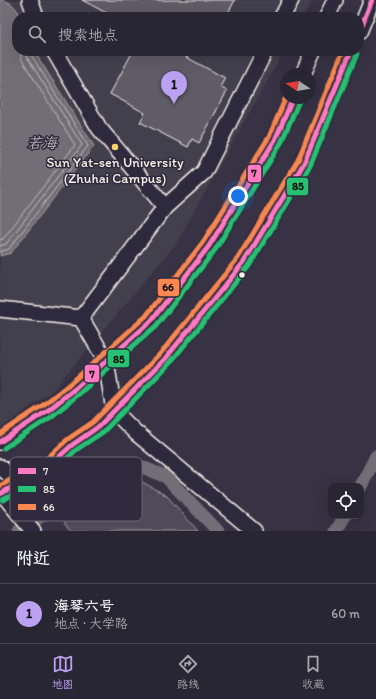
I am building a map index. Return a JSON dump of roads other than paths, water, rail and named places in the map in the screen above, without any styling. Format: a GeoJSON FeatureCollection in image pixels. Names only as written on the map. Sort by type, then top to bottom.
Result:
{"type":"FeatureCollection","features":[{"type":"Feature","properties":{"kind":"street"},"geometry":{"type":"LineString","coordinates":[[30,0],[34,12]]}},
{"type":"Feature","properties":{"kind":"street"},"geometry":{"type":"LineString","coordinates":[[285,12],[291,0]]}},
{"type":"Feature","properties":{"kind":"street"},"geometry":{"type":"LineString","coordinates":[[329,12],[335,0]]}},
{"type":"Feature","properties":{"kind":"street"},"geometry":{"type":"LineString","coordinates":[[364,20],[372,0]]}},
{"type":"Feature","properties":{"kind":"street"},"geometry":{"type":"LineString","coordinates":[[57,56],[99,128],[165,207]]}},
{"type":"Feature","properties":{"kind":"street"},"geometry":{"type":"LineString","coordinates":[[81,318],[165,207],[204,172],[262,56]]}},
{"type":"Feature","properties":{"kind":"street"},"geometry":{"type":"LineString","coordinates":[[306,68],[311,56]]}},
{"type":"Feature","properties":{"kind":"street"},"geometry":{"type":"LineString","coordinates":[[59,457],[72,445],[98,427],[165,359],[244,262],[304,163],[349,56]]}},
{"type":"Feature","properties":{"kind":"street"},"geometry":{"type":"LineString","coordinates":[[0,442],[47,411],[76,388],[151,321],[210,246],[275,140],[290,104]]}},
{"type":"Feature","properties":{"kind":"street"},"geometry":{"type":"LineString","coordinates":[[0,309],[81,318]]}},
{"type":"Feature","properties":{"kind":"street"},"geometry":{"type":"LineString","coordinates":[[81,318],[106,361],[114,411],[135,432],[254,531]]}},
{"type":"Feature","properties":{"kind":"street"},"geometry":{"type":"LineString","coordinates":[[0,467],[10,475]]}},
{"type":"Feature","properties":{"kind":"street"},"geometry":{"type":"LineString","coordinates":[[10,488],[1,493],[10,504]]}},
{"type":"Feature","properties":{"kind":"street"},"geometry":{"type":"LineString","coordinates":[[25,521],[33,531]]}},
{"type":"Feature","properties":{"kind":"water","name":"若海"},"geometry":{"type":"Polygon","coordinates":[[[0,0],[4,0],[13,5],[18,12],[12,12],[12,56],[37,56],[94,146],[11,253],[0,256],[0,0]]]}},
{"type":"Feature","properties":{"kind":"waterway"},"geometry":{"type":"LineString","coordinates":[[362,483],[376,456]]}},
{"type":"Feature","properties":{"kind":"waterway"},"geometry":{"type":"LineString","coordinates":[[142,467],[166,477],[218,531]]}},
{"type":"Feature","properties":{"kind":"waterway"},"geometry":{"type":"LineString","coordinates":[[336,531],[343,519]]}},
{"type":"Feature","properties":{"kind":"waterway"},"geometry":{"type":"LineString","coordinates":[[19,531],[34,521]]}},
{"type":"Feature","properties":{"kind":"place","name":"海琴六号"},"geometry":{"type":"Point","coordinates":[174,104]}},
{"type":"Feature","properties":{"kind":"place","name":"Sun Yat-sen University (Zhuhai Campus)"},"geometry":{"type":"Point","coordinates":[115,147]}}]}
